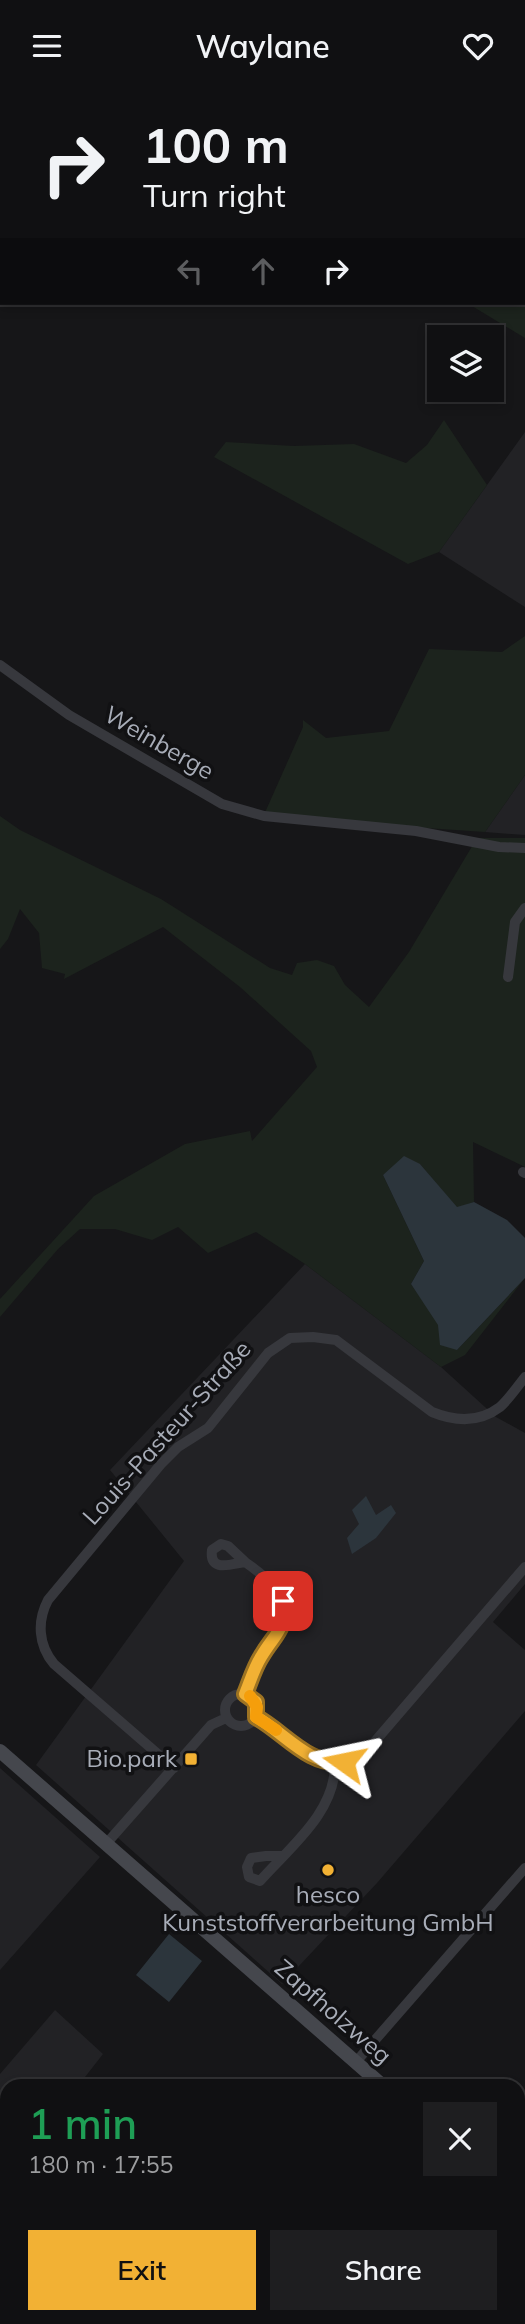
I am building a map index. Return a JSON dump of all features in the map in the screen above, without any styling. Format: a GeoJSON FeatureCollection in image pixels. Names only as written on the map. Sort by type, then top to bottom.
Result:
{"type":"FeatureCollection","features":[{"type":"Feature","properties":{"kind":"street","name":"Weinberge"},"geometry":{"type":"LineString","coordinates":[[0,665],[69,715],[222,804],[264,816],[416,831],[499,847],[525,848]]}},
{"type":"Feature","properties":{"kind":"street"},"geometry":{"type":"LineString","coordinates":[[508,977],[515,922],[525,908]]}},
{"type":"Feature","properties":{"kind":"street","name":"Louis-Pasteur-Straße"},"geometry":{"type":"LineString","coordinates":[[174,1768],[54,1664],[45,1650],[40,1628],[41,1614],[48,1600],[161,1464],[178,1447],[208,1428],[268,1353],[290,1338],[336,1340],[432,1412],[449,1419],[472,1420],[499,1407],[525,1377]]}},
{"type":"Feature","properties":{"kind":"street"},"geometry":{"type":"LineString","coordinates":[[245,1562],[277,1589],[283,1601],[284,1617],[279,1632],[261,1657],[245,1694]]}},
{"type":"Feature","properties":{"kind":"street"},"geometry":{"type":"LineString","coordinates":[[256,1717],[320,1761],[344,1762],[358,1755],[370,1746],[525,1567]]}},
{"type":"Feature","properties":{"kind":"street"},"geometry":{"type":"LineString","coordinates":[[239,1693],[245,1694],[256,1702],[256,1717],[244,1726],[234,1725],[226,1718],[224,1707],[230,1697],[239,1693]]}},
{"type":"Feature","properties":{"kind":"street"},"geometry":{"type":"LineString","coordinates":[[106,1844],[211,1725],[226,1718]]}},
{"type":"Feature","properties":{"kind":"street","name":"Zapfholzweg"},"geometry":{"type":"LineString","coordinates":[[0,1751],[374,2079]]}},
{"type":"Feature","properties":{"kind":"street"},"geometry":{"type":"LineString","coordinates":[[282,1856],[251,1859],[247,1867],[250,1877],[260,1881],[320,1813],[336,1778],[335,1763]]}},
{"type":"Feature","properties":{"kind":"street"},"geometry":{"type":"LineString","coordinates":[[355,2063],[525,1868]]}},
{"type":"Feature","properties":{"kind":"shaded area"},"geometry":{"type":"Polygon","coordinates":[[[470,305],[525,305],[525,338],[470,305]]]}},
{"type":"Feature","properties":{"kind":"shaded area"},"geometry":{"type":"Polygon","coordinates":[[[444,420],[487,485],[439,552],[408,564],[214,457],[226,442],[294,446],[354,444],[406,463],[427,445],[444,420]]]}},
{"type":"Feature","properties":{"kind":"shaded area"},"geometry":{"type":"Polygon","coordinates":[[[525,432],[525,607],[439,552],[525,432]]]}},
{"type":"Feature","properties":{"kind":"shaded area"},"geometry":{"type":"Polygon","coordinates":[[[525,636],[525,775],[485,832],[263,817],[303,727],[303,720],[326,738],[389,731],[429,649],[502,652],[525,636]]]}},
{"type":"Feature","properties":{"kind":"shaded area"},"geometry":{"type":"Polygon","coordinates":[[[525,775],[525,835],[485,832],[525,775]]]}},
{"type":"Feature","properties":{"kind":"shaded area"},"geometry":{"type":"Polygon","coordinates":[[[0,816],[20,830],[161,899],[270,968],[292,975],[297,963],[317,960],[334,966],[345,985],[369,1007],[409,952],[477,838],[525,838],[525,1167],[473,1142],[474,1202],[457,1208],[420,1164],[383,1175],[424,1261],[411,1284],[457,1350],[525,1278],[465,1355],[441,1367],[305,1264],[256,1232],[208,1253],[178,1227],[152,1240],[115,1229],[80,1229],[58,1249],[0,1317],[0,1299],[94,1196],[185,1144],[250,1131],[252,1141],[317,1067],[311,1051],[240,987],[163,927],[64,979],[65,974],[42,968],[39,933],[20,909],[8,939],[0,949],[0,816]]]}},
{"type":"Feature","properties":{"kind":"shaded area"},"geometry":{"type":"Polygon","coordinates":[[[404,1156],[420,1164],[457,1207],[474,1202],[507,1220],[525,1238],[525,1278],[457,1350],[440,1345],[438,1325],[411,1284],[424,1261],[383,1175],[404,1156]]]}},
{"type":"Feature","properties":{"kind":"shaded area"},"geometry":{"type":"Polygon","coordinates":[[[305,1264],[441,1367],[496,1417],[525,1433],[525,1584],[493,1622],[525,1650],[525,1711],[377,1883],[282,1984],[36,1765],[184,1561],[110,1470],[305,1264]]]}},
{"type":"Feature","properties":{"kind":"shaded area"},"geometry":{"type":"Polygon","coordinates":[[[366,1496],[376,1515],[391,1505],[396,1513],[376,1538],[352,1554],[347,1538],[359,1524],[352,1510],[366,1496]]]}},
{"type":"Feature","properties":{"kind":"shaded area"},"geometry":{"type":"Polygon","coordinates":[[[0,1768],[100,1857],[0,1970],[0,1768]]]}},
{"type":"Feature","properties":{"kind":"shaded area"},"geometry":{"type":"Polygon","coordinates":[[[169,1934],[202,1961],[169,2002],[136,1975],[169,1934]]]}},
{"type":"Feature","properties":{"kind":"shaded area"},"geometry":{"type":"Polygon","coordinates":[[[55,2010],[103,2054],[83,2079],[0,2079],[0,2074],[55,2010]]]}},
{"type":"Feature","properties":{"kind":"slow traffic"},"geometry":{"type":"LineString","coordinates":[[250,1696],[256,1702],[256,1717],[276,1730]]}},
{"type":"Feature","properties":{"kind":"place","name":"Bio.park"},"geometry":{"type":"Point","coordinates":[191,1759]}},
{"type":"Feature","properties":{"kind":"place","name":"hesco Kunststoffverarbeitung GmbH"},"geometry":{"type":"Point","coordinates":[328,1870]}},
{"type":"Feature","properties":{"kind":"route"},"geometry":{"type":"LineString","coordinates":[[283,1601],[284,1617],[279,1632],[261,1657],[245,1694],[256,1702],[256,1717],[297,1746],[320,1761],[344,1762]]}}]}
